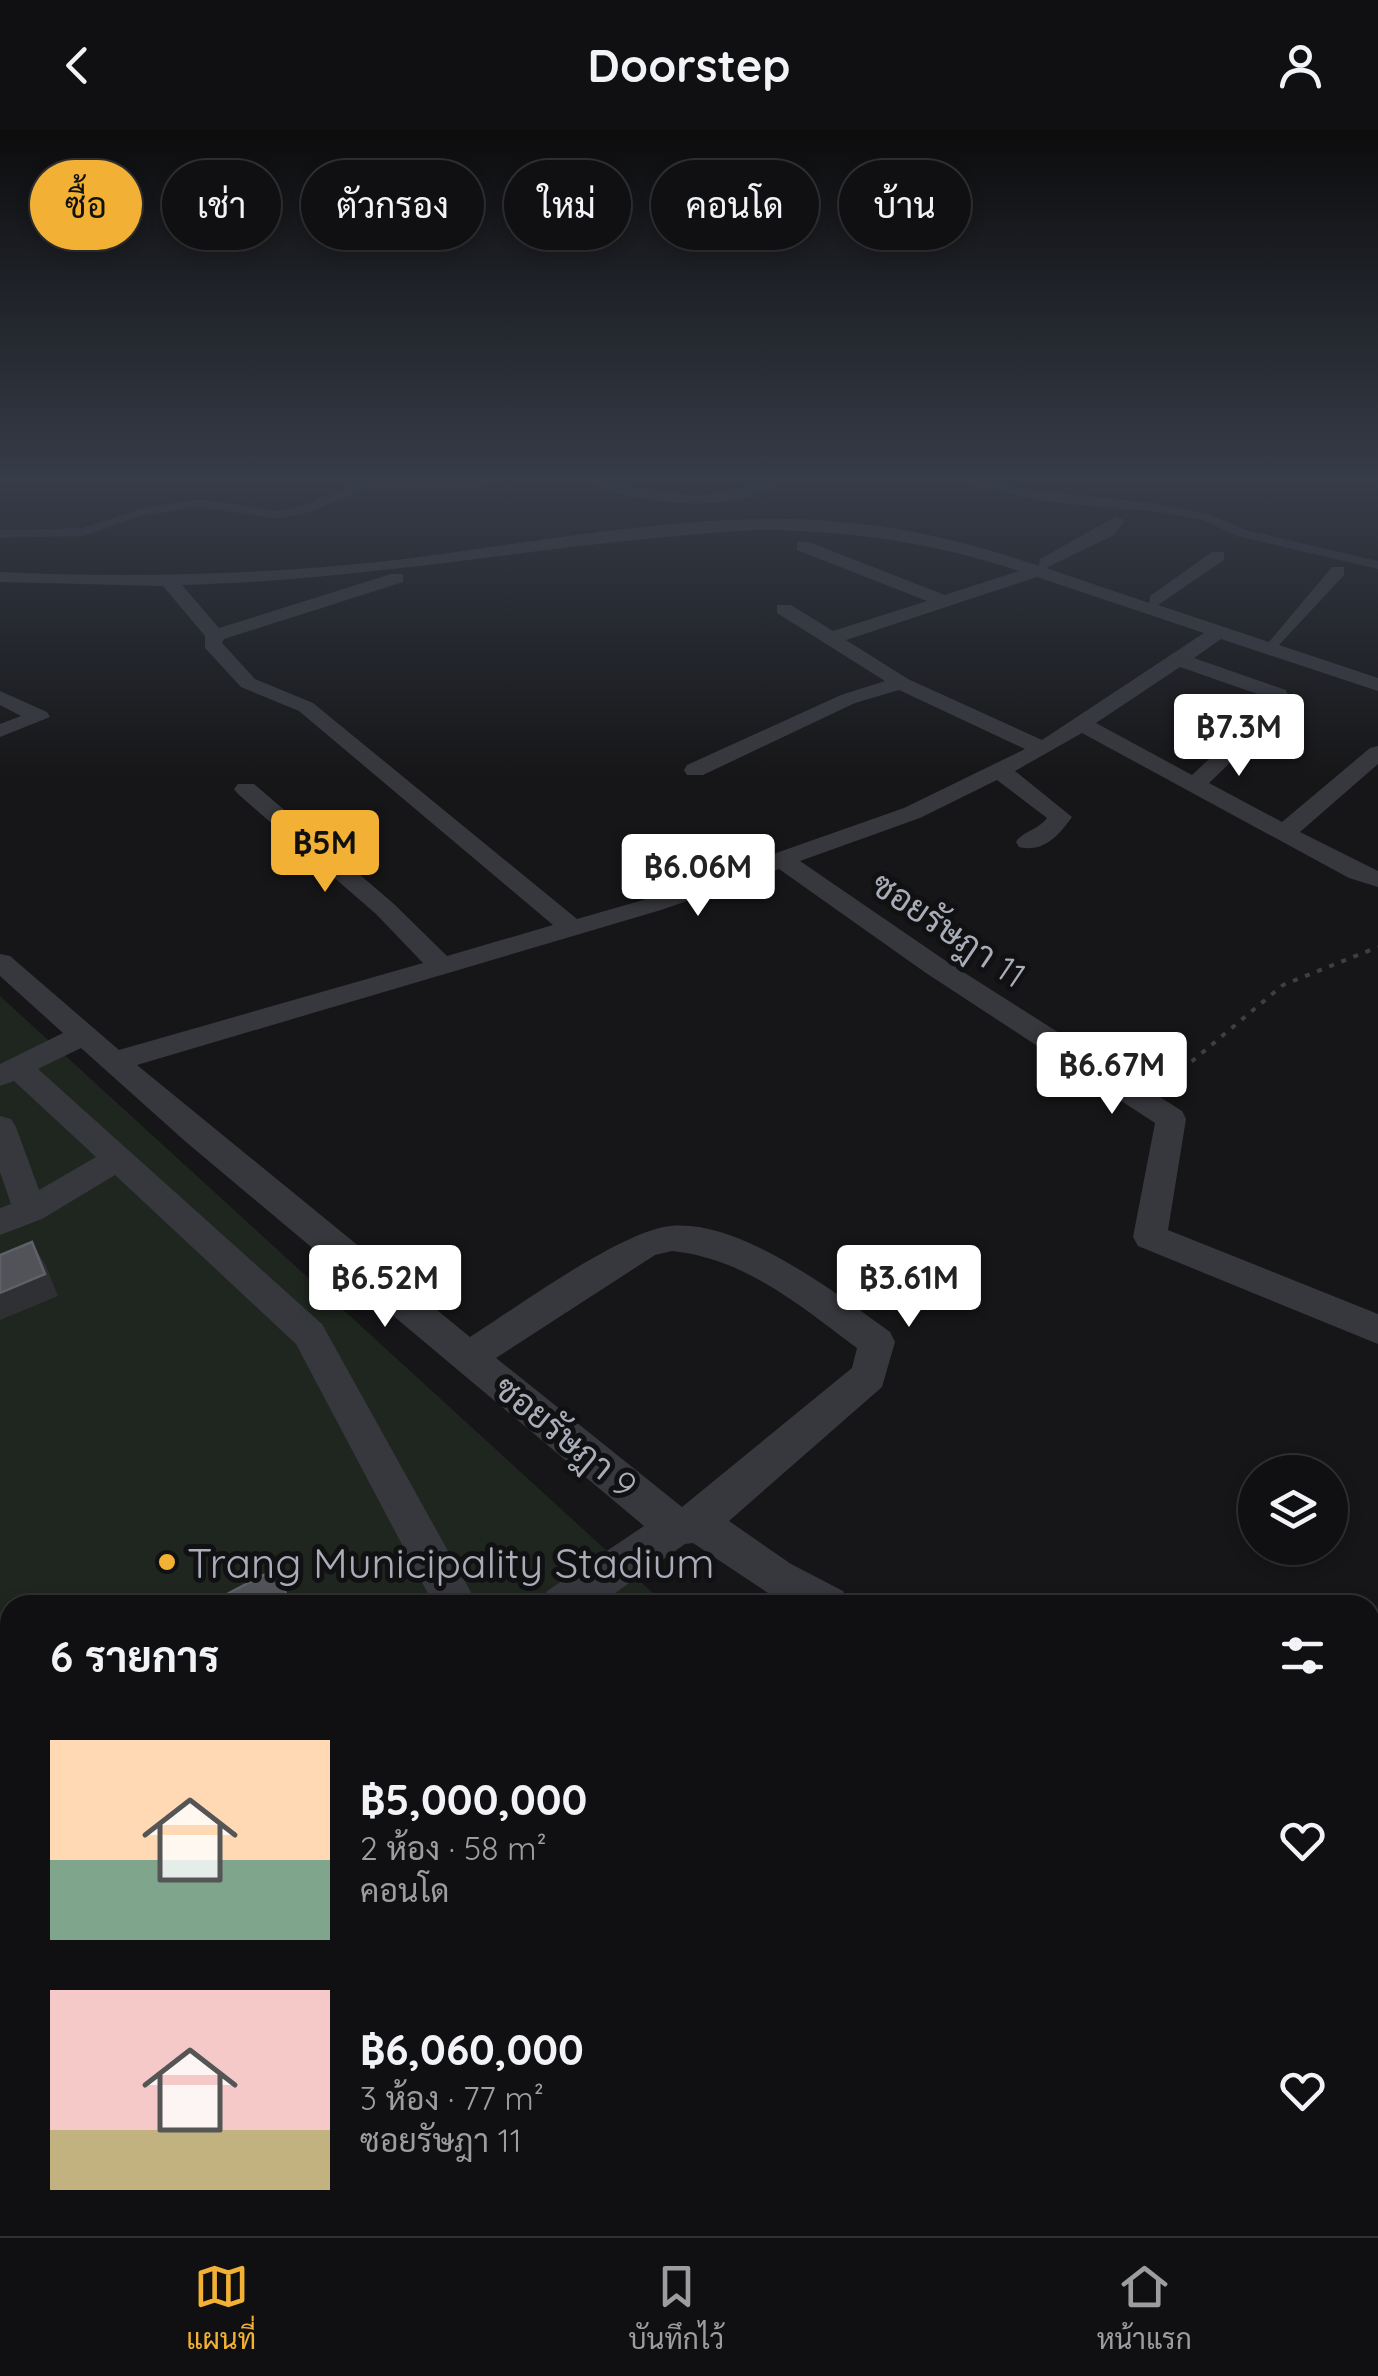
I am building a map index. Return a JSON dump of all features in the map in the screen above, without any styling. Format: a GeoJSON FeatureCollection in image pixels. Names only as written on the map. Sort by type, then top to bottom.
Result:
{"type":"FeatureCollection","features":[{"type":"Feature","properties":{"kind":"street"},"geometry":{"type":"LineString","coordinates":[[168,580],[215,634]]}},
{"type":"Feature","properties":{"kind":"street"},"geometry":{"type":"LineString","coordinates":[[215,634],[389,580]]}},
{"type":"Feature","properties":{"kind":"street"},"geometry":{"type":"LineString","coordinates":[[891,580],[944,601]]}},
{"type":"Feature","properties":{"kind":"street"},"geometry":{"type":"LineString","coordinates":[[832,638],[1004,580]]}},
{"type":"Feature","properties":{"kind":"street"},"geometry":{"type":"LineString","coordinates":[[1078,580],[1378,685]]}},
{"type":"Feature","properties":{"kind":"street"},"geometry":{"type":"LineString","coordinates":[[1089,580],[1378,674]]}},
{"type":"Feature","properties":{"kind":"street"},"geometry":{"type":"LineString","coordinates":[[1158,600],[1185,580]]}},
{"type":"Feature","properties":{"kind":"street"},"geometry":{"type":"LineString","coordinates":[[1277,640],[1329,580]]}},
{"type":"Feature","properties":{"kind":"street"},"geometry":{"type":"LineString","coordinates":[[784,609],[901,683],[1043,749]]}},
{"type":"Feature","properties":{"kind":"street"},"geometry":{"type":"LineString","coordinates":[[113,1062],[572,928],[784,861],[912,813],[1043,749],[1218,632]]}},
{"type":"Feature","properties":{"kind":"street"},"geometry":{"type":"LineString","coordinates":[[215,634],[212,644],[248,684],[306,707],[572,928]]}},
{"type":"Feature","properties":{"kind":"street"},"geometry":{"type":"LineString","coordinates":[[1178,659],[1262,685],[1279,694],[1281,703],[1194,785]]}},
{"type":"Feature","properties":{"kind":"street"},"geometry":{"type":"LineString","coordinates":[[695,770],[831,706],[901,683]]}},
{"type":"Feature","properties":{"kind":"street"},"geometry":{"type":"LineString","coordinates":[[0,697],[39,717],[0,730]]}},
{"type":"Feature","properties":{"kind":"street"},"geometry":{"type":"LineString","coordinates":[[1082,724],[1358,874],[1378,879]]}},
{"type":"Feature","properties":{"kind":"street"},"geometry":{"type":"LineString","coordinates":[[1284,833],[1378,753]]}},
{"type":"Feature","properties":{"kind":"street"},"geometry":{"type":"LineString","coordinates":[[1001,772],[1060,817],[1048,833],[1028,842]]}},
{"type":"Feature","properties":{"kind":"street"},"geometry":{"type":"LineString","coordinates":[[246,789],[385,909],[440,966]]}},
{"type":"Feature","properties":{"kind":"street","name":"ซอยรัษฎา 11"},"geometry":{"type":"LineString","coordinates":[[784,861],[1170,1119]]}},
{"type":"Feature","properties":{"kind":"street","name":"ซอยรัษฎา 9"},"geometry":{"type":"LineString","coordinates":[[0,962],[113,1062],[468,1356],[687,1525],[809,1595]]}},
{"type":"Feature","properties":{"kind":"street"},"geometry":{"type":"LineString","coordinates":[[83,1035],[8,1072],[118,1159],[309,1334],[453,1595]]}},
{"type":"Feature","properties":{"kind":"street"},"geometry":{"type":"LineString","coordinates":[[1170,1119],[1150,1237],[1378,1329]]}},
{"type":"Feature","properties":{"kind":"street"},"geometry":{"type":"LineString","coordinates":[[0,1128],[15,1216],[118,1159]]}},
{"type":"Feature","properties":{"kind":"street"},"geometry":{"type":"LineString","coordinates":[[468,1356],[645,1245],[678,1236],[721,1247],[782,1275],[878,1342],[870,1376],[687,1525],[578,1595]]}},
{"type":"Feature","properties":{"kind":"path"},"geometry":{"type":"LineString","coordinates":[[1170,1119],[1178,1073],[1283,985],[1378,947]]}},
{"type":"Feature","properties":{"kind":"shaded area"},"geometry":{"type":"Polygon","coordinates":[[[0,996],[655,1595],[0,1595],[0,996]]]}},
{"type":"Feature","properties":{"kind":"building"},"geometry":{"type":"Polygon","coordinates":[[[32,1242],[45,1274],[0,1293],[0,1255],[32,1242]]]}},
{"type":"Feature","properties":{"kind":"building"},"geometry":{"type":"Polygon","coordinates":[[[275,1569],[287,1595],[225,1595],[275,1569]]]}},
{"type":"Feature","properties":{"kind":"place","name":"Trang Municipality Stadium"},"geometry":{"type":"Point","coordinates":[167,1562]}}]}
